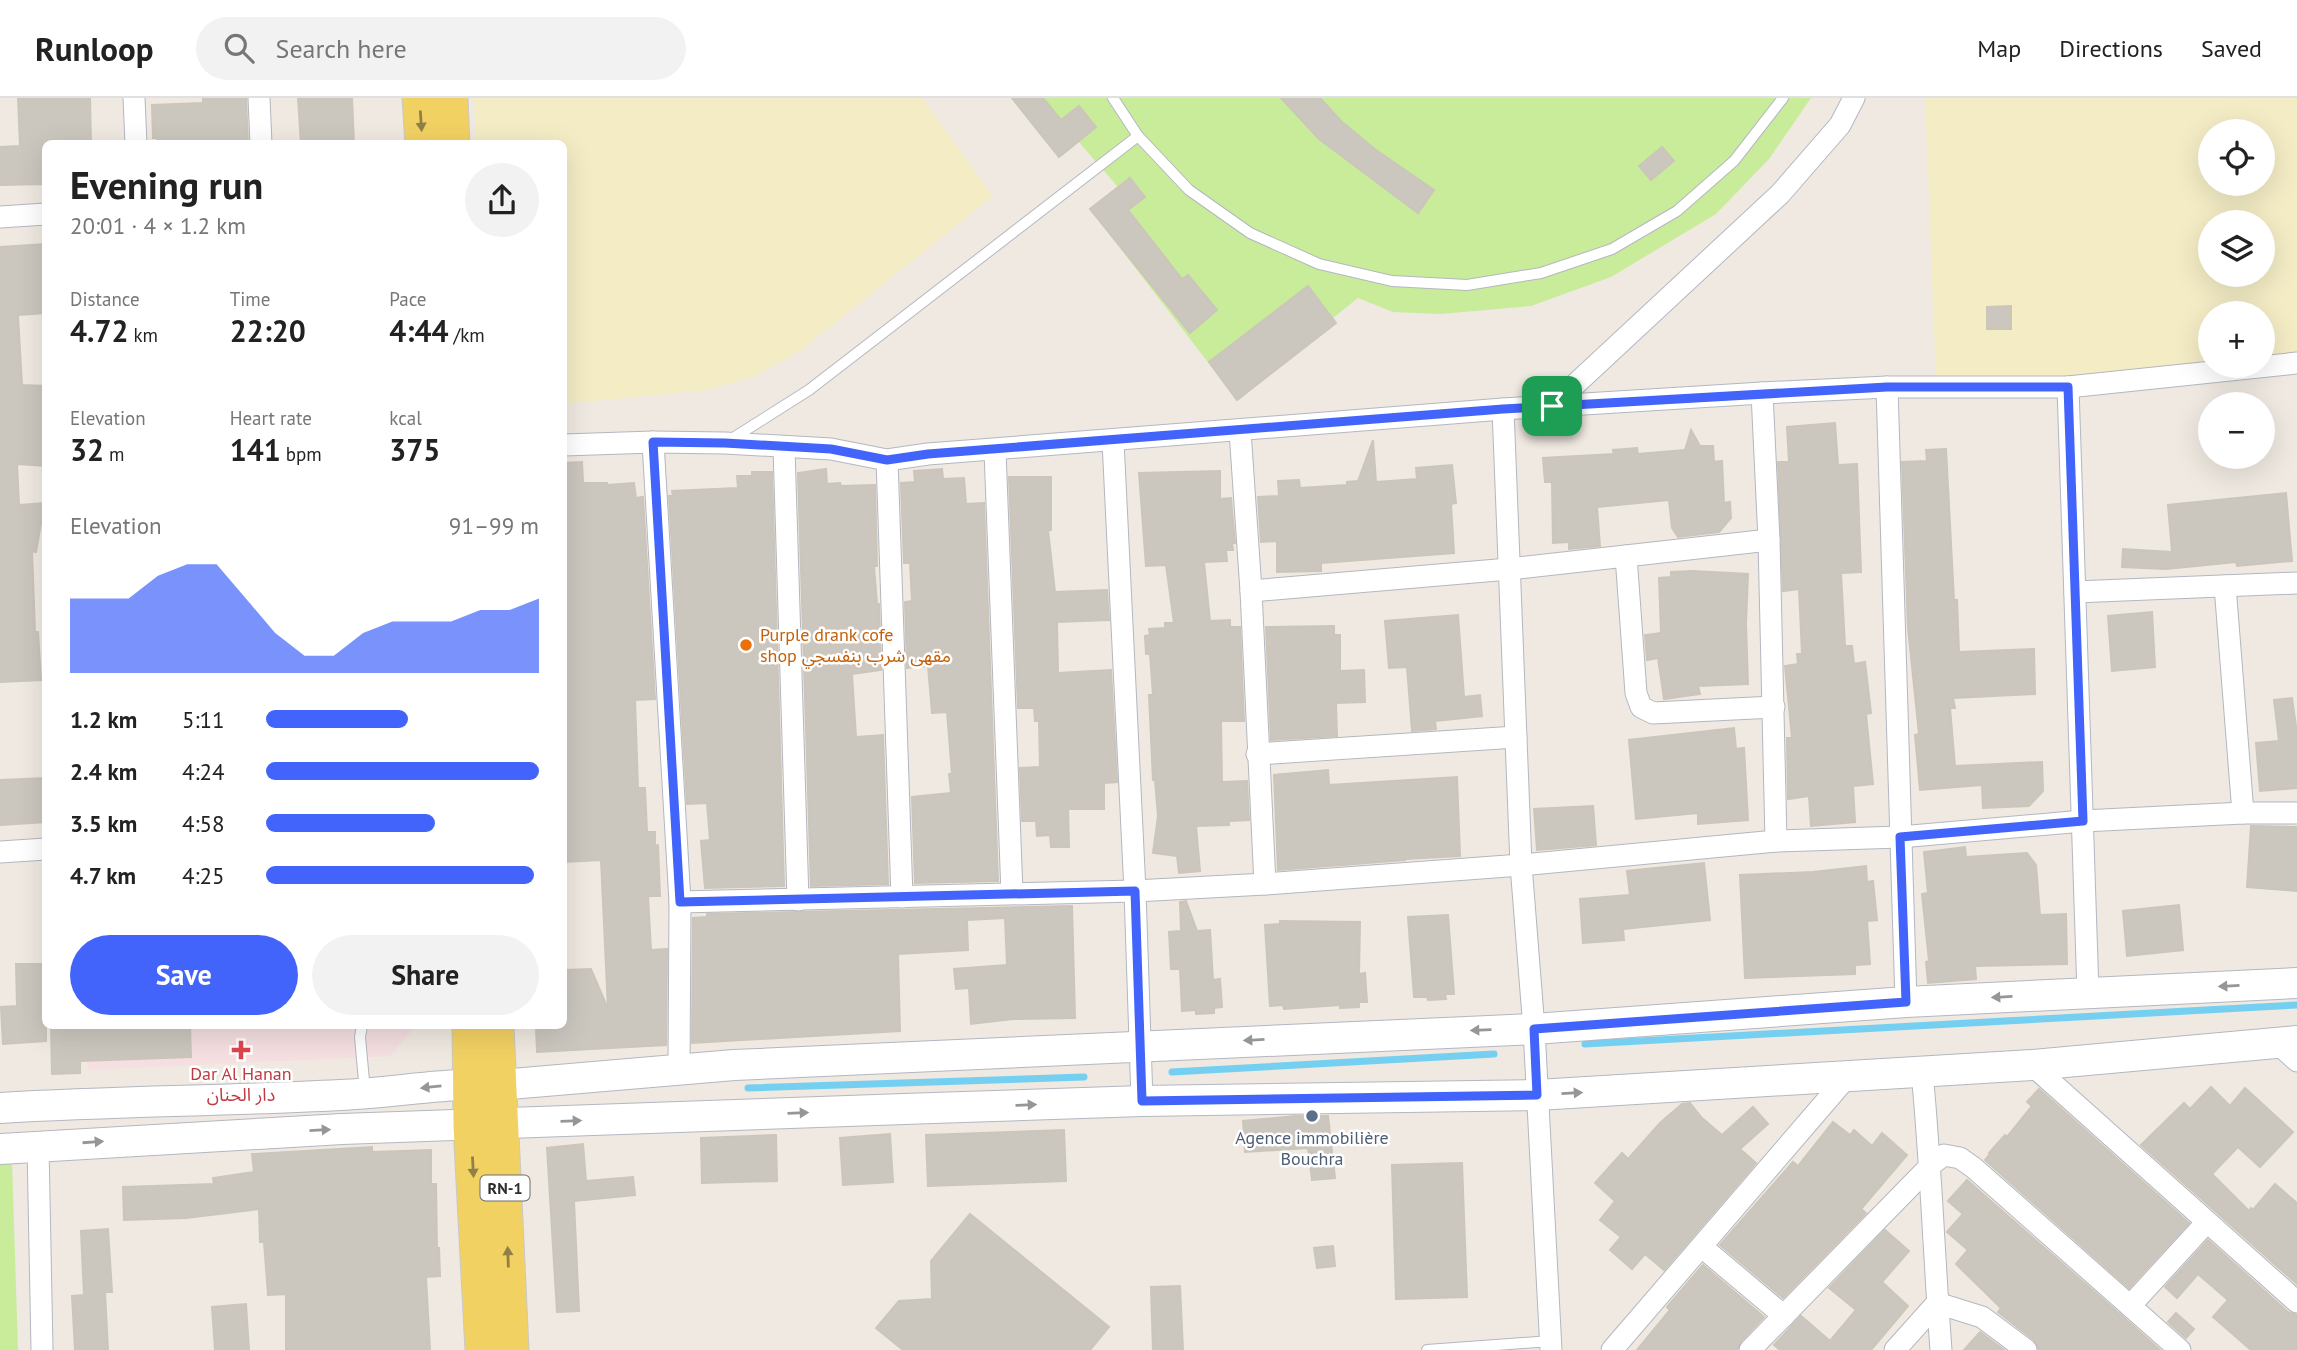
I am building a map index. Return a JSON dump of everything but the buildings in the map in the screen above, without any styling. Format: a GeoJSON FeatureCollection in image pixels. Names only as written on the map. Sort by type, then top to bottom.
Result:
{"type":"FeatureCollection","features":[{"type":"Feature","properties":{"kind":"main road"},"geometry":{"type":"LineString","coordinates":[[419,98],[422,140]]}},
{"type":"Feature","properties":{"kind":"main road"},"geometry":{"type":"LineString","coordinates":[[451,98],[453,140]]}},
{"type":"Feature","properties":{"kind":"main road"},"geometry":{"type":"LineString","coordinates":[[0,1108],[93,1102],[365,1093],[679,1069],[1534,1029],[1906,1002],[2297,983]]}},
{"type":"Feature","properties":{"kind":"main road","name":"RN-1"},"geometry":{"type":"LineString","coordinates":[[470,1029],[485,1084],[503,1123],[495,1307],[482,1350]]}},
{"type":"Feature","properties":{"kind":"main road","name":"RN-1"},"geometry":{"type":"LineString","coordinates":[[496,1029],[485,1084],[470,1125],[495,1307],[512,1350]]}},
{"type":"Feature","properties":{"kind":"main road"},"geometry":{"type":"LineString","coordinates":[[0,1149],[342,1129],[503,1123],[1142,1101],[1537,1095],[2290,1048]]}},
{"type":"Feature","properties":{"kind":"street"},"geometry":{"type":"LineString","coordinates":[[134,98],[136,140]]}},
{"type":"Feature","properties":{"kind":"street"},"geometry":{"type":"LineString","coordinates":[[259,98],[261,140]]}},
{"type":"Feature","properties":{"kind":"street"},"geometry":{"type":"LineString","coordinates":[[1552,406],[1780,194],[1840,125],[1854,98]]}},
{"type":"Feature","properties":{"kind":"street"},"geometry":{"type":"LineString","coordinates":[[0,217],[42,214]]}},
{"type":"Feature","properties":{"kind":"street"},"geometry":{"type":"LineString","coordinates":[[567,445],[725,443],[831,449],[887,460],[928,454],[1113,442],[1503,409],[1887,387],[2068,387],[2297,363]]}},
{"type":"Feature","properties":{"kind":"street"},"geometry":{"type":"LineString","coordinates":[[1887,387],[1906,1002]]}},
{"type":"Feature","properties":{"kind":"street"},"geometry":{"type":"LineString","coordinates":[[2068,387],[2088,993]]}},
{"type":"Feature","properties":{"kind":"street"},"geometry":{"type":"LineString","coordinates":[[1762,393],[1769,540],[1776,841]]}},
{"type":"Feature","properties":{"kind":"street"},"geometry":{"type":"LineString","coordinates":[[1503,409],[1521,865],[1534,1029],[1551,1346]]}},
{"type":"Feature","properties":{"kind":"street"},"geometry":{"type":"LineString","coordinates":[[1240,431],[1251,591],[1265,884]]}},
{"type":"Feature","properties":{"kind":"street"},"geometry":{"type":"LineString","coordinates":[[653,442],[680,902],[679,1069]]}},
{"type":"Feature","properties":{"kind":"street"},"geometry":{"type":"LineString","coordinates":[[1113,442],[1135,891],[1142,1101]]}},
{"type":"Feature","properties":{"kind":"street"},"geometry":{"type":"LineString","coordinates":[[784,448],[798,900]]}},
{"type":"Feature","properties":{"kind":"street"},"geometry":{"type":"LineString","coordinates":[[995,451],[1012,893]]}},
{"type":"Feature","properties":{"kind":"street"},"geometry":{"type":"LineString","coordinates":[[887,460],[902,897]]}},
{"type":"Feature","properties":{"kind":"street"},"geometry":{"type":"LineString","coordinates":[[1251,591],[1509,569],[1769,540]]}},
{"type":"Feature","properties":{"kind":"street"},"geometry":{"type":"LineString","coordinates":[[1626,556],[1636,693],[1641,707],[1653,713],[1774,707]]}},
{"type":"Feature","properties":{"kind":"street"},"geometry":{"type":"LineString","coordinates":[[2075,593],[2297,583]]}},
{"type":"Feature","properties":{"kind":"street"},"geometry":{"type":"LineString","coordinates":[[2225,586],[2243,813]]}},
{"type":"Feature","properties":{"kind":"street"},"geometry":{"type":"LineString","coordinates":[[1257,754],[1516,737]]}},
{"type":"Feature","properties":{"kind":"street"},"geometry":{"type":"LineString","coordinates":[[680,902],[1135,891],[1265,884],[1521,865],[1776,841],[1900,837],[2083,821],[2297,813]]}},
{"type":"Feature","properties":{"kind":"street"},"geometry":{"type":"LineString","coordinates":[[0,852],[42,849]]}},
{"type":"Feature","properties":{"kind":"street"},"geometry":{"type":"LineString","coordinates":[[2032,1065],[2297,1302]]}},
{"type":"Feature","properties":{"kind":"street"},"geometry":{"type":"LineString","coordinates":[[1922,1072],[1931,1165],[1932,1241],[1941,1350]]}},
{"type":"Feature","properties":{"kind":"street"},"geometry":{"type":"LineString","coordinates":[[1612,1350],[1847,1077]]}},
{"type":"Feature","properties":{"kind":"street"},"geometry":{"type":"LineString","coordinates":[[38,1146],[42,1350]]}},
{"type":"Feature","properties":{"kind":"street"},"geometry":{"type":"LineString","coordinates":[[1750,1350],[1931,1165],[1944,1155],[1960,1158],[2180,1350]]}},
{"type":"Feature","properties":{"kind":"street"},"geometry":{"type":"LineString","coordinates":[[2130,1306],[2206,1223]]}},
{"type":"Feature","properties":{"kind":"street"},"geometry":{"type":"LineString","coordinates":[[1702,1247],[1784,1316]]}},
{"type":"Feature","properties":{"kind":"street"},"geometry":{"type":"LineString","coordinates":[[1895,1350],[1937,1303]]}},
{"type":"Feature","properties":{"kind":"street"},"geometry":{"type":"LineString","coordinates":[[1937,1303],[1982,1317],[2026,1350]]}},
{"type":"Feature","properties":{"kind":"lane"},"geometry":{"type":"LineString","coordinates":[[1114,98],[1138,136],[1189,190],[1250,233],[1319,264],[1392,281],[1467,285],[1541,274],[1601,253],[1677,211],[1734,161],[1783,98]]}},
{"type":"Feature","properties":{"kind":"lane"},"geometry":{"type":"LineString","coordinates":[[725,443],[809,390],[1138,136]]}},
{"type":"Feature","properties":{"kind":"lane"},"geometry":{"type":"LineString","coordinates":[[361,1029],[365,1093]]}},
{"type":"Feature","properties":{"kind":"lane"},"geometry":{"type":"LineString","coordinates":[[1427,1350],[1551,1346]]}},
{"type":"Feature","properties":{"kind":"shaded area","name":"Dar Al Hanan دار الحنان"},"geometry":{"type":"Polygon","coordinates":[[[86,1029],[413,1029],[390,1056],[88,1070],[86,1029]]]}},
{"type":"Feature","properties":{"kind":"sand"},"geometry":{"type":"Polygon","coordinates":[[[474,98],[922,98],[993,196],[800,351],[753,377],[708,390],[567,404],[567,140],[476,140],[474,98]]]}},
{"type":"Feature","properties":{"kind":"sand"},"geometry":{"type":"Polygon","coordinates":[[[1925,98],[2297,98],[2297,365],[2275,366],[2275,301],[2198,301],[2198,370],[1936,382],[1925,98]]]}},
{"type":"Feature","properties":{"kind":"green space"},"geometry":{"type":"Polygon","coordinates":[[[1012,98],[1811,98],[1769,159],[1716,214],[1611,277],[1531,306],[1441,314],[1393,312],[1358,298],[1333,318],[1336,323],[1237,400],[1090,209],[1118,187],[1078,141],[1059,157],[1012,98]]]}},
{"type":"Feature","properties":{"kind":"green space"},"geometry":{"type":"Polygon","coordinates":[[[12,1162],[18,1350],[0,1350],[0,1163],[12,1162]]]}},
{"type":"Feature","properties":{"kind":"waterway"},"geometry":{"type":"LineString","coordinates":[[1585,1044],[2297,1005]]}},
{"type":"Feature","properties":{"kind":"waterway"},"geometry":{"type":"LineString","coordinates":[[1172,1072],[1494,1054]]}},
{"type":"Feature","properties":{"kind":"waterway"},"geometry":{"type":"LineString","coordinates":[[748,1088],[1084,1077]]}},
{"type":"Feature","properties":{"kind":"place","name":"Purple drank cofe shop مقهى شرب بنفسجي"},"geometry":{"type":"Point","coordinates":[746,645]}},
{"type":"Feature","properties":{"kind":"place","name":"Dar Al Hanan دار الحنان"},"geometry":{"type":"Point","coordinates":[241,1050]}},
{"type":"Feature","properties":{"kind":"place","name":"Agence immobilière Bouchra"},"geometry":{"type":"Point","coordinates":[1312,1116]}},
{"type":"Feature","properties":{"kind":"route"},"geometry":{"type":"LineString","coordinates":[[1887,387],[2068,387],[2083,821],[1900,837],[1906,1002],[1534,1029],[1537,1095],[1142,1101],[1135,891],[680,902],[653,442],[831,449],[887,460],[928,454],[995,451],[1552,406],[1887,387]]}}]}
